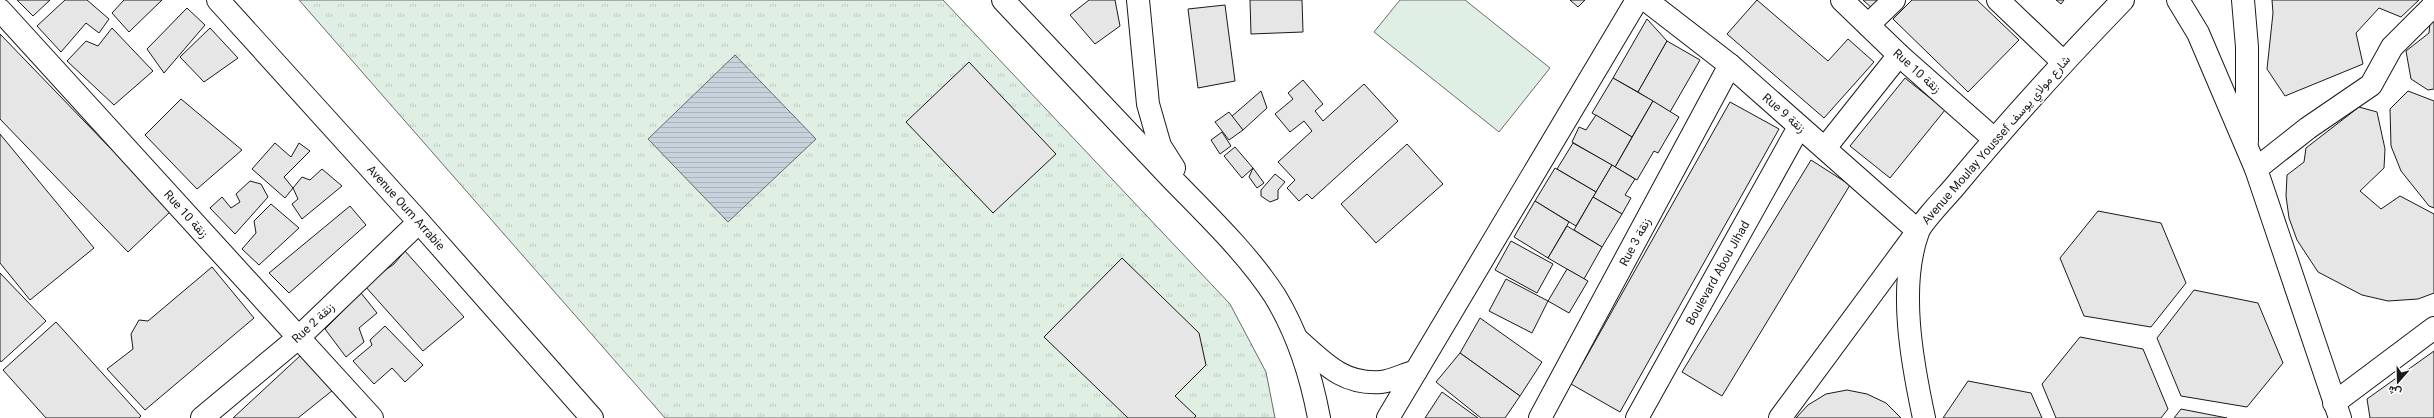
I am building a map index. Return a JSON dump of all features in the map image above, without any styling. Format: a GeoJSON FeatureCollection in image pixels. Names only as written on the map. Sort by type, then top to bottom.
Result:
{"type":"FeatureCollection","features":[{"type":"Feature","properties":{"kind":"street","name":"Avenue Oum Arrabie"},"geometry":{"type":"LineString","coordinates":[[218,0],[419,222],[582,414]]}},
{"type":"Feature","properties":{"kind":"street"},"geometry":{"type":"LineString","coordinates":[[1002,0],[1195,203],[1246,259],[1275,296],[1297,338],[1312,383],[1319,418]]}},
{"type":"Feature","properties":{"kind":"street"},"geometry":{"type":"LineString","coordinates":[[1138,0],[1150,111],[1160,146],[1195,203]]}},
{"type":"Feature","properties":{"kind":"street"},"geometry":{"type":"LineString","coordinates":[[1388,418],[1637,0]]}},
{"type":"Feature","properties":{"kind":"street","name":"Rue 9 زنقة"},"geometry":{"type":"LineString","coordinates":[[1646,0],[1730,65],[1826,148],[1918,231]]}},
{"type":"Feature","properties":{"kind":"street","name":"Rue 10 زنقة"},"geometry":{"type":"LineString","coordinates":[[1842,0],[1899,55],[1994,139]]}},
{"type":"Feature","properties":{"kind":"street"},"geometry":{"type":"LineString","coordinates":[[1868,25],[1894,0]]}},
{"type":"Feature","properties":{"kind":"street"},"geometry":{"type":"LineString","coordinates":[[1998,0],[2063,62]]}},
{"type":"Feature","properties":{"kind":"street","name":"Avenue Moulay Youssef شارع مولاي يوسف"},"geometry":{"type":"LineString","coordinates":[[1924,418],[1912,363],[1908,320],[1910,274],[1918,231],[1994,139],[2063,62],[2123,0]]}},
{"type":"Feature","properties":{"kind":"street"},"geometry":{"type":"LineString","coordinates":[[2178,0],[2198,33],[2251,160],[2337,411],[2434,328]]}},
{"type":"Feature","properties":{"kind":"street"},"geometry":{"type":"LineString","coordinates":[[2243,0],[2248,47],[2251,160]]}},
{"type":"Feature","properties":{"kind":"street"},"geometry":{"type":"LineString","coordinates":[[2251,160],[2308,128],[2371,84],[2392,47],[2434,5]]}},
{"type":"Feature","properties":{"kind":"street","name":"Rue 10 زنقة"},"geometry":{"type":"LineString","coordinates":[[0,10],[372,418]]}},
{"type":"Feature","properties":{"kind":"street"},"geometry":{"type":"LineString","coordinates":[[1826,148],[1899,55]]}},
{"type":"Feature","properties":{"kind":"street","name":"Rue 3 زنقة"},"geometry":{"type":"LineString","coordinates":[[1540,418],[1730,65]]}},
{"type":"Feature","properties":{"kind":"street","name":"Boulevard Abou Jihad"},"geometry":{"type":"LineString","coordinates":[[1637,418],[1800,127]]}},
{"type":"Feature","properties":{"kind":"street","name":"Rue 2 زنقة"},"geometry":{"type":"LineString","coordinates":[[202,418],[298,338],[419,222]]}},
{"type":"Feature","properties":{"kind":"street"},"geometry":{"type":"LineString","coordinates":[[1780,418],[1918,231]]}},
{"type":"Feature","properties":{"kind":"street"},"geometry":{"type":"LineString","coordinates":[[1297,338],[1331,369],[1355,381],[1382,382],[1416,371]]}},
{"type":"Feature","properties":{"kind":"green space"},"geometry":{"type":"Polygon","coordinates":[[[299,0],[943,0],[1230,304],[1266,372],[1275,418],[665,418],[299,0]]]}},
{"type":"Feature","properties":{"kind":"green space"},"geometry":{"type":"Polygon","coordinates":[[[1400,0],[1465,0],[1550,68],[1499,132],[1374,32],[1400,0]]]}},
{"type":"Feature","properties":{"kind":"shaded area"},"geometry":{"type":"Polygon","coordinates":[[[735,55],[816,139],[728,222],[648,139],[735,55]]]}},
{"type":"Feature","properties":{"kind":"building"},"geometry":{"type":"Polygon","coordinates":[[[17,0],[50,0],[33,16],[17,0]]]}},
{"type":"Feature","properties":{"kind":"building"},"geometry":{"type":"Polygon","coordinates":[[[65,0],[87,0],[109,19],[99,33],[86,23],[61,52],[37,26],[65,0]]]}},
{"type":"Feature","properties":{"kind":"building"},"geometry":{"type":"Polygon","coordinates":[[[124,0],[162,0],[129,32],[112,13],[124,0]]]}},
{"type":"Feature","properties":{"kind":"building"},"geometry":{"type":"Polygon","coordinates":[[[1089,0],[1115,0],[1120,26],[1095,44],[1070,15],[1089,0]]]}},
{"type":"Feature","properties":{"kind":"building"},"geometry":{"type":"Polygon","coordinates":[[[1250,0],[1302,0],[1303,32],[1251,34],[1250,0]]]}},
{"type":"Feature","properties":{"kind":"building"},"geometry":{"type":"Polygon","coordinates":[[[1570,0],[1585,0],[1578,7],[1570,0]]]}},
{"type":"Feature","properties":{"kind":"building"},"geometry":{"type":"Polygon","coordinates":[[[1757,0],[1828,61],[1848,39],[1874,62],[1824,118],[1727,34],[1757,0]]]}},
{"type":"Feature","properties":{"kind":"building"},"geometry":{"type":"Polygon","coordinates":[[[1863,0],[1885,0],[1875,11],[1863,0]]]}},
{"type":"Feature","properties":{"kind":"building"},"geometry":{"type":"Polygon","coordinates":[[[1912,0],[1977,0],[2019,40],[1968,92],[1893,19],[1912,0]]]}},
{"type":"Feature","properties":{"kind":"building"},"geometry":{"type":"Polygon","coordinates":[[[2056,0],[2064,0],[2061,4],[2056,0]]]}},
{"type":"Feature","properties":{"kind":"building"},"geometry":{"type":"Polygon","coordinates":[[[2272,0],[2419,0],[2401,17],[2379,8],[2356,33],[2363,64],[2285,96],[2267,69],[2273,13],[2272,0]]]}},
{"type":"Feature","properties":{"kind":"building"},"geometry":{"type":"Polygon","coordinates":[[[1225,5],[1235,81],[1198,88],[1188,9],[1225,5]]]}},
{"type":"Feature","properties":{"kind":"building"},"geometry":{"type":"Polygon","coordinates":[[[187,8],[205,25],[164,73],[147,49],[187,8]]]}},
{"type":"Feature","properties":{"kind":"building"},"geometry":{"type":"Polygon","coordinates":[[[1647,19],[1667,41],[1638,92],[1613,78],[1647,19]]]}},
{"type":"Feature","properties":{"kind":"building"},"geometry":{"type":"Polygon","coordinates":[[[2434,19],[2434,89],[2428,90],[2411,79],[2406,51],[2429,33],[2430,22],[2434,19]]]}},
{"type":"Feature","properties":{"kind":"building"},"geometry":{"type":"Polygon","coordinates":[[[112,28],[153,71],[114,105],[67,61],[86,41],[98,46],[112,28]]]}},
{"type":"Feature","properties":{"kind":"building"},"geometry":{"type":"Polygon","coordinates":[[[210,28],[238,58],[204,82],[180,57],[210,28]]]}},
{"type":"Feature","properties":{"kind":"building"},"geometry":{"type":"Polygon","coordinates":[[[0,34],[171,211],[128,252],[0,119],[0,34]]]}},
{"type":"Feature","properties":{"kind":"building"},"geometry":{"type":"Polygon","coordinates":[[[1667,41],[1700,60],[1670,112],[1638,92],[1667,41]]]}},
{"type":"Feature","properties":{"kind":"building"},"geometry":{"type":"Polygon","coordinates":[[[969,62],[1056,154],[993,213],[906,122],[969,62]]]}},
{"type":"Feature","properties":{"kind":"building"},"geometry":{"type":"Polygon","coordinates":[[[1613,78],[1653,101],[1632,137],[1592,113],[1613,78]]]}},
{"type":"Feature","properties":{"kind":"building"},"geometry":{"type":"Polygon","coordinates":[[[1905,78],[1945,110],[1890,178],[1850,146],[1905,78]]]}},
{"type":"Feature","properties":{"kind":"building"},"geometry":{"type":"Polygon","coordinates":[[[1303,80],[1323,104],[1315,111],[1323,121],[1364,84],[1398,121],[1312,199],[1307,194],[1299,201],[1287,188],[1295,180],[1278,162],[1312,131],[1304,121],[1290,132],[1275,114],[1293,99],[1288,93],[1303,80]]]}},
{"type":"Feature","properties":{"kind":"building"},"geometry":{"type":"Polygon","coordinates":[[[1261,91],[1267,108],[1243,130],[1231,117],[1261,91]]]}},
{"type":"Feature","properties":{"kind":"building"},"geometry":{"type":"Polygon","coordinates":[[[2408,91],[2434,101],[2434,208],[2429,206],[2401,171],[2391,146],[2390,109],[2408,91]]]}},
{"type":"Feature","properties":{"kind":"building"},"geometry":{"type":"Polygon","coordinates":[[[181,99],[242,150],[197,189],[145,135],[181,99]]]}},
{"type":"Feature","properties":{"kind":"building"},"geometry":{"type":"Polygon","coordinates":[[[1653,101],[1679,117],[1658,153],[1654,151],[1637,180],[1615,167],[1653,101]]]}},
{"type":"Feature","properties":{"kind":"building"},"geometry":{"type":"Polygon","coordinates":[[[1730,102],[1779,129],[1620,412],[1571,384],[1730,102]]]}},
{"type":"Feature","properties":{"kind":"building"},"geometry":{"type":"Polygon","coordinates":[[[2359,107],[2377,112],[2385,149],[2384,168],[2360,191],[2381,209],[2400,196],[2434,214],[2434,293],[2418,299],[2388,301],[2362,295],[2318,272],[2297,240],[2289,218],[2286,196],[2287,175],[2304,162],[2306,148],[2359,107]]]}},
{"type":"Feature","properties":{"kind":"building"},"geometry":{"type":"Polygon","coordinates":[[[1229,112],[1243,130],[1229,140],[1215,122],[1229,112]]]}},
{"type":"Feature","properties":{"kind":"building"},"geometry":{"type":"Polygon","coordinates":[[[1596,115],[1632,137],[1615,167],[1572,142],[1579,127],[1586,130],[1596,115]]]}},
{"type":"Feature","properties":{"kind":"building"},"geometry":{"type":"Polygon","coordinates":[[[1222,132],[1231,146],[1220,154],[1211,140],[1222,132]]]}},
{"type":"Feature","properties":{"kind":"building"},"geometry":{"type":"Polygon","coordinates":[[[0,134],[94,248],[30,300],[0,263],[0,134]]]}},
{"type":"Feature","properties":{"kind":"building"},"geometry":{"type":"Polygon","coordinates":[[[275,143],[291,157],[299,143],[310,151],[284,177],[293,188],[285,198],[252,169],[275,143]]]}},
{"type":"Feature","properties":{"kind":"building"},"geometry":{"type":"Polygon","coordinates":[[[1573,143],[1612,165],[1596,192],[1557,169],[1573,143]]]}},
{"type":"Feature","properties":{"kind":"building"},"geometry":{"type":"Polygon","coordinates":[[[1407,144],[1443,184],[1376,243],[1341,204],[1407,144]]]}},
{"type":"Feature","properties":{"kind":"building"},"geometry":{"type":"Polygon","coordinates":[[[1235,147],[1253,168],[1242,178],[1224,156],[1235,147]]]}},
{"type":"Feature","properties":{"kind":"building"},"geometry":{"type":"Polygon","coordinates":[[[1811,160],[1850,185],[1722,396],[1682,372],[1811,160]]]}},
{"type":"Feature","properties":{"kind":"building"},"geometry":{"type":"Polygon","coordinates":[[[1612,165],[1635,179],[1625,195],[1631,198],[1622,214],[1593,197],[1612,165]]]}},
{"type":"Feature","properties":{"kind":"building"},"geometry":{"type":"Polygon","coordinates":[[[1253,168],[1264,183],[1257,188],[1249,177],[1253,168]]]}},
{"type":"Feature","properties":{"kind":"building"},"geometry":{"type":"Polygon","coordinates":[[[1555,168],[1596,192],[1576,226],[1535,201],[1555,168]]]}},
{"type":"Feature","properties":{"kind":"building"},"geometry":{"type":"Polygon","coordinates":[[[322,169],[342,186],[302,219],[292,204],[298,199],[293,188],[302,177],[310,180],[322,169]]]}},
{"type":"Feature","properties":{"kind":"building"},"geometry":{"type":"Polygon","coordinates":[[[1275,174],[1285,182],[1278,190],[1278,199],[1270,202],[1261,196],[1261,190],[1275,174]]]}},
{"type":"Feature","properties":{"kind":"building"},"geometry":{"type":"Polygon","coordinates":[[[250,181],[261,184],[268,197],[235,234],[210,208],[222,197],[231,208],[240,202],[236,194],[250,181]]]}},
{"type":"Feature","properties":{"kind":"building"},"geometry":{"type":"Polygon","coordinates":[[[1593,197],[1622,214],[1602,247],[1574,230],[1593,197]]]}},
{"type":"Feature","properties":{"kind":"building"},"geometry":{"type":"Polygon","coordinates":[[[1535,201],[1569,222],[1548,258],[1514,237],[1535,201]]]}},
{"type":"Feature","properties":{"kind":"building"},"geometry":{"type":"Polygon","coordinates":[[[271,204],[299,228],[259,265],[242,249],[256,233],[254,221],[271,204]]]}},
{"type":"Feature","properties":{"kind":"building"},"geometry":{"type":"Polygon","coordinates":[[[350,206],[366,225],[289,293],[269,273],[350,206]]]}},
{"type":"Feature","properties":{"kind":"building"},"geometry":{"type":"Polygon","coordinates":[[[2098,211],[2161,223],[2186,283],[2151,327],[2084,316],[2060,258],[2098,211]]]}},
{"type":"Feature","properties":{"kind":"building"},"geometry":{"type":"Polygon","coordinates":[[[1567,226],[1602,247],[1584,279],[1548,258],[1567,226]]]}},
{"type":"Feature","properties":{"kind":"building"},"geometry":{"type":"Polygon","coordinates":[[[1511,241],[1553,264],[1537,293],[1495,270],[1511,241]]]}},
{"type":"Feature","properties":{"kind":"building"},"geometry":{"type":"Polygon","coordinates":[[[405,251],[464,317],[423,351],[364,285],[394,264],[405,251]]]}},
{"type":"Feature","properties":{"kind":"building"},"geometry":{"type":"Polygon","coordinates":[[[1122,258],[1199,333],[1206,365],[1175,396],[1196,416],[1194,418],[1128,418],[1044,337],[1122,258]]]}},
{"type":"Feature","properties":{"kind":"building"},"geometry":{"type":"Polygon","coordinates":[[[212,267],[254,318],[145,410],[107,369],[133,349],[131,334],[139,320],[148,321],[212,267]]]}},
{"type":"Feature","properties":{"kind":"building"},"geometry":{"type":"Polygon","coordinates":[[[1567,269],[1588,281],[1569,313],[1548,301],[1567,269]]]}},
{"type":"Feature","properties":{"kind":"building"},"geometry":{"type":"Polygon","coordinates":[[[0,273],[46,321],[1,362],[0,360],[0,273]]]}},
{"type":"Feature","properties":{"kind":"building"},"geometry":{"type":"Polygon","coordinates":[[[1506,279],[1548,301],[1532,333],[1489,311],[1506,279]]]}},
{"type":"Feature","properties":{"kind":"building"},"geometry":{"type":"Polygon","coordinates":[[[2194,290],[2258,303],[2283,363],[2247,407],[2181,396],[2157,338],[2194,290]]]}},
{"type":"Feature","properties":{"kind":"building"},"geometry":{"type":"Polygon","coordinates":[[[361,293],[377,313],[359,328],[364,342],[346,357],[325,329],[361,293]]]}},
{"type":"Feature","properties":{"kind":"building"},"geometry":{"type":"Polygon","coordinates":[[[1480,318],[1542,362],[1520,396],[1460,353],[1480,318]]]}},
{"type":"Feature","properties":{"kind":"building"},"geometry":{"type":"Polygon","coordinates":[[[56,322],[141,416],[139,418],[46,418],[3,370],[56,322]]]}},
{"type":"Feature","properties":{"kind":"building"},"geometry":{"type":"Polygon","coordinates":[[[385,326],[423,365],[405,382],[392,368],[374,384],[353,361],[372,345],[370,340],[385,326]]]}},
{"type":"Feature","properties":{"kind":"building"},"geometry":{"type":"Polygon","coordinates":[[[2080,337],[2143,349],[2168,409],[2161,418],[2056,418],[2042,384],[2080,337]]]}},
{"type":"Feature","properties":{"kind":"building"},"geometry":{"type":"Polygon","coordinates":[[[2434,351],[2434,418],[2370,418],[2367,399],[2434,351]]]}},
{"type":"Feature","properties":{"kind":"building"},"geometry":{"type":"Polygon","coordinates":[[[1460,353],[1520,396],[1505,418],[1481,418],[1436,382],[1460,353]]]}},
{"type":"Feature","properties":{"kind":"building"},"geometry":{"type":"Polygon","coordinates":[[[301,355],[333,390],[298,418],[233,418],[301,355]]]}},
{"type":"Feature","properties":{"kind":"building"},"geometry":{"type":"Polygon","coordinates":[[[1968,381],[2031,393],[2042,418],[1943,418],[1968,381]]]}},
{"type":"Feature","properties":{"kind":"building"},"geometry":{"type":"Polygon","coordinates":[[[1847,390],[1867,394],[1886,403],[1901,418],[1796,418],[1808,405],[1826,394],[1847,390]]]}},
{"type":"Feature","properties":{"kind":"building"},"geometry":{"type":"Polygon","coordinates":[[[1442,392],[1478,418],[1425,418],[1442,392]]]}},
{"type":"Feature","properties":{"kind":"building"},"geometry":{"type":"Polygon","coordinates":[[[2181,409],[2227,418],[2174,418],[2181,409]]]}}]}
